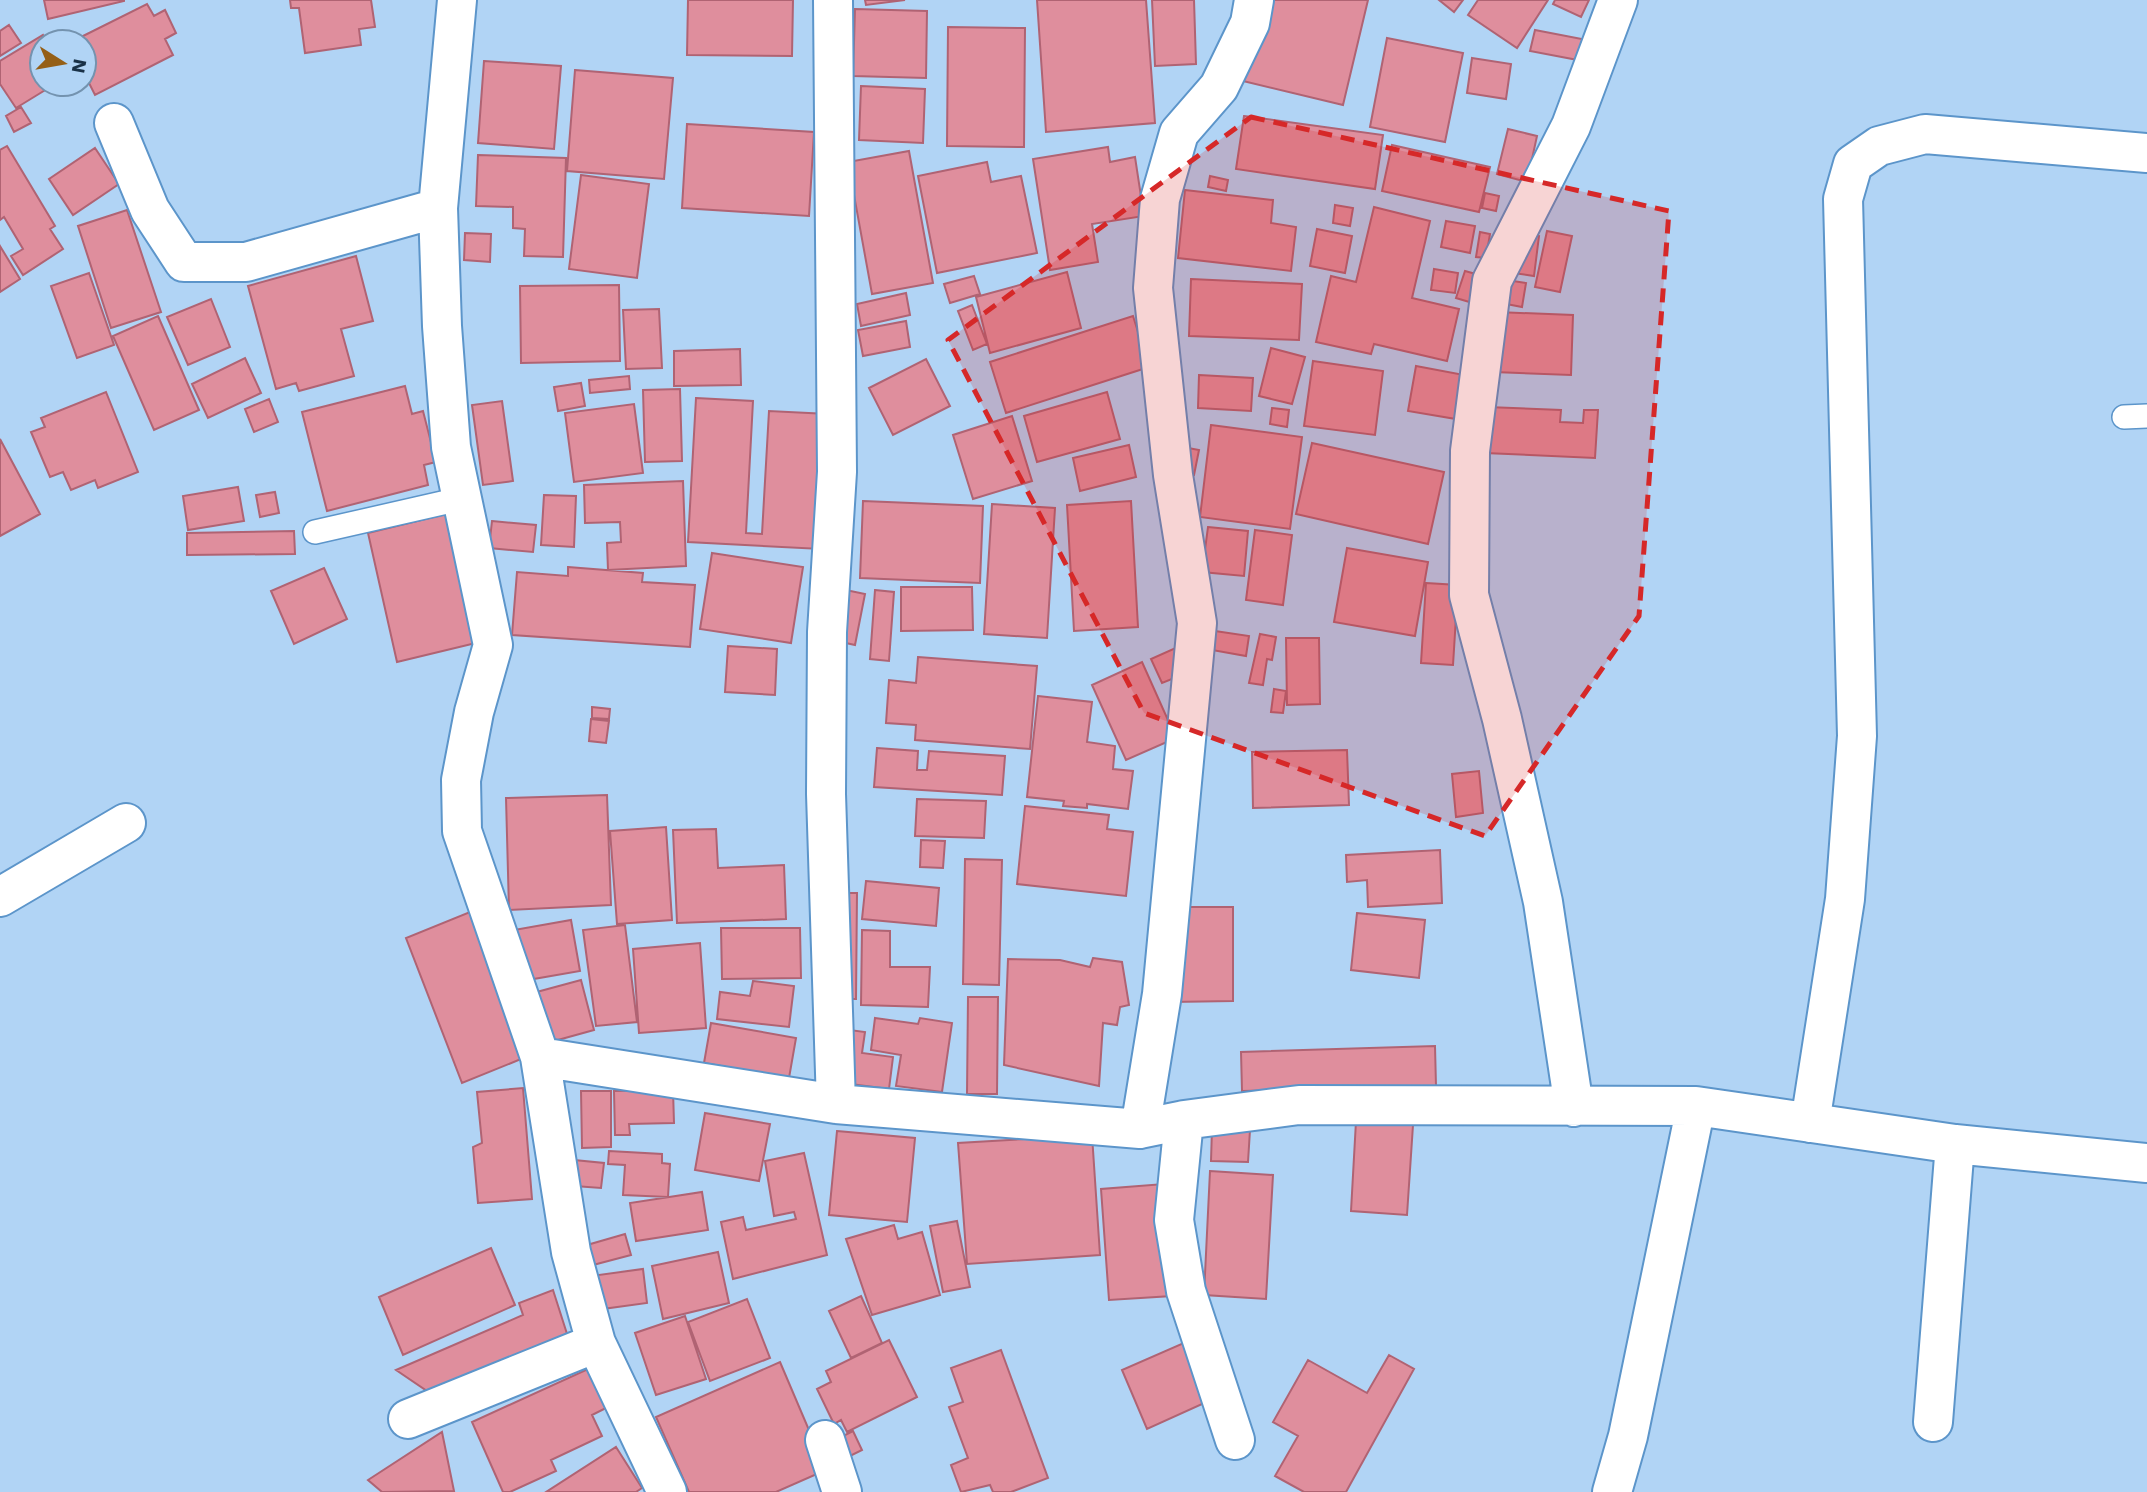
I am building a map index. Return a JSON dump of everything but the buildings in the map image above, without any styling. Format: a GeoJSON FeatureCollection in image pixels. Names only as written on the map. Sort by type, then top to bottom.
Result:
{"type":"FeatureCollection","features":[{"type":"Feature","properties":{"kind":"street"},"geometry":{"type":"LineString","coordinates":[[457,0],[438,208],[451,447],[493,645],[474,712],[461,780],[462,831],[540,1057],[571,1252],[596,1343],[667,1492]]}},
{"type":"Feature","properties":{"kind":"street"},"geometry":{"type":"LineString","coordinates":[[833,0],[837,472],[827,632],[826,794],[836,1104]]}},
{"type":"Feature","properties":{"kind":"street"},"geometry":{"type":"LineString","coordinates":[[1140,1129],[1163,994],[1197,623],[1173,475],[1153,288],[1160,199],[1180,133],[1219,87],[1250,23],[1254,0]]}},
{"type":"Feature","properties":{"kind":"street"},"geometry":{"type":"LineString","coordinates":[[1574,1108],[1543,902],[1502,719],[1469,595],[1470,451],[1492,281],[1571,126],[1618,0]]}},
{"type":"Feature","properties":{"kind":"street"},"geometry":{"type":"LineString","coordinates":[[114,123],[150,210],[184,262],[246,262],[438,208]]}},
{"type":"Feature","properties":{"kind":"street"},"geometry":{"type":"LineString","coordinates":[[1810,1123],[1844,899],[1857,736],[1843,199],[1853,164],[1879,146],[1925,134],[2147,153]]}},
{"type":"Feature","properties":{"kind":"street"},"geometry":{"type":"LineString","coordinates":[[0,897],[126,823]]}},
{"type":"Feature","properties":{"kind":"street"},"geometry":{"type":"LineString","coordinates":[[540,1057],[836,1104],[1140,1129],[1184,1120],[1300,1105],[1574,1108],[1696,1106],[1955,1144],[2147,1163]]}},
{"type":"Feature","properties":{"kind":"street"},"geometry":{"type":"LineString","coordinates":[[1612,1492],[1628,1436],[1696,1106]]}},
{"type":"Feature","properties":{"kind":"street"},"geometry":{"type":"LineString","coordinates":[[1184,1120],[1174,1220],[1186,1290],[1235,1440]]}},
{"type":"Feature","properties":{"kind":"street"},"geometry":{"type":"LineString","coordinates":[[1933,1422],[1955,1144]]}},
{"type":"Feature","properties":{"kind":"street"},"geometry":{"type":"LineString","coordinates":[[408,1419],[596,1343]]}},
{"type":"Feature","properties":{"kind":"street"},"geometry":{"type":"LineString","coordinates":[[825,1440],[842,1492]]}},
{"type":"Feature","properties":{"kind":"lane"},"geometry":{"type":"LineString","coordinates":[[2124,417],[2147,416]]}},
{"type":"Feature","properties":{"kind":"lane"},"geometry":{"type":"LineString","coordinates":[[315,532],[460,499]]}},
{"type":"Feature","properties":{"kind":"highlighted area"},"geometry":{"type":"Polygon","coordinates":[[[1251,117],[1669,211],[1639,616],[1485,836],[1144,713],[948,340],[1251,117]]]}}]}
